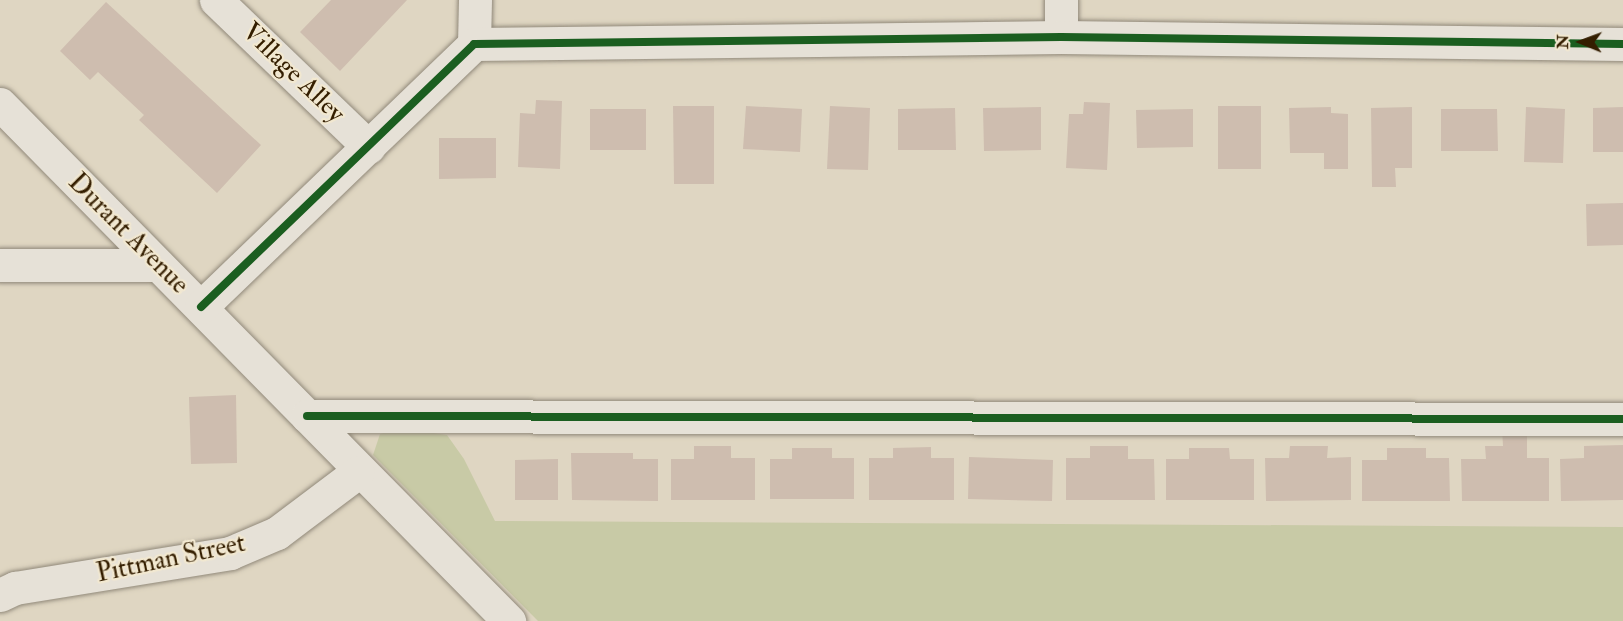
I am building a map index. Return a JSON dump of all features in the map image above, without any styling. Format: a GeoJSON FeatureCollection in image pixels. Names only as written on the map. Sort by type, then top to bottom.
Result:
{"type":"FeatureCollection","features":[{"type":"Feature","properties":{"kind":"street","name":"Village Alley"},"geometry":{"type":"LineString","coordinates":[[216,0],[369,147]]}},
{"type":"Feature","properties":{"kind":"street"},"geometry":{"type":"LineString","coordinates":[[474,44],[475,0]]}},
{"type":"Feature","properties":{"kind":"street"},"geometry":{"type":"LineString","coordinates":[[1061,0],[1061,37]]}},
{"type":"Feature","properties":{"kind":"street"},"geometry":{"type":"LineString","coordinates":[[201,307],[474,44],[1061,37],[1623,44]]}},
{"type":"Feature","properties":{"kind":"street","name":"Durant Avenue"},"geometry":{"type":"LineString","coordinates":[[0,104],[201,307],[358,471],[509,621]]}},
{"type":"Feature","properties":{"kind":"street"},"geometry":{"type":"LineString","coordinates":[[0,265],[158,265]]}},
{"type":"Feature","properties":{"kind":"street"},"geometry":{"type":"LineString","coordinates":[[307,416],[1623,419]]}},
{"type":"Feature","properties":{"kind":"street","name":"Pittman Street"},"geometry":{"type":"LineString","coordinates":[[0,595],[15,588],[230,553],[277,533],[358,471]]}},
{"type":"Feature","properties":{"kind":"green space"},"geometry":{"type":"Polygon","coordinates":[[[399,428],[447,435],[464,459],[495,521],[1623,527],[1623,621],[538,621],[373,455],[380,434],[399,428]]]}},
{"type":"Feature","properties":{"kind":"building"},"geometry":{"type":"Polygon","coordinates":[[[331,0],[407,0],[340,71],[300,32],[331,0]]]}},
{"type":"Feature","properties":{"kind":"building"},"geometry":{"type":"Polygon","coordinates":[[[106,2],[261,145],[217,193],[139,120],[144,115],[98,72],[90,80],[60,51],[106,2]]]}},
{"type":"Feature","properties":{"kind":"building"},"geometry":{"type":"Polygon","coordinates":[[[536,100],[562,101],[560,169],[518,167],[520,113],[535,114],[536,100]]]}},
{"type":"Feature","properties":{"kind":"building"},"geometry":{"type":"Polygon","coordinates":[[[1084,102],[1110,103],[1107,170],[1066,168],[1069,114],[1083,114],[1084,102]]]}},
{"type":"Feature","properties":{"kind":"building"},"geometry":{"type":"Polygon","coordinates":[[[673,106],[714,106],[714,184],[674,184],[673,106]]]}},
{"type":"Feature","properties":{"kind":"building"},"geometry":{"type":"Polygon","coordinates":[[[746,106],[802,109],[800,152],[743,149],[746,106]]]}},
{"type":"Feature","properties":{"kind":"building"},"geometry":{"type":"Polygon","coordinates":[[[830,106],[870,108],[868,170],[827,169],[830,106]]]}},
{"type":"Feature","properties":{"kind":"building"},"geometry":{"type":"Polygon","coordinates":[[[1218,106],[1261,106],[1261,169],[1218,169],[1218,106]]]}},
{"type":"Feature","properties":{"kind":"building"},"geometry":{"type":"Polygon","coordinates":[[[1041,107],[1041,150],[984,151],[983,108],[1041,107]]]}},
{"type":"Feature","properties":{"kind":"building"},"geometry":{"type":"Polygon","coordinates":[[[1331,107],[1331,113],[1348,114],[1348,169],[1324,169],[1324,153],[1290,153],[1289,108],[1331,107]]]}},
{"type":"Feature","properties":{"kind":"building"},"geometry":{"type":"Polygon","coordinates":[[[1412,107],[1412,168],[1395,168],[1396,187],[1372,187],[1371,108],[1412,107]]]}},
{"type":"Feature","properties":{"kind":"building"},"geometry":{"type":"Polygon","coordinates":[[[1526,107],[1565,109],[1563,163],[1524,162],[1526,107]]]}},
{"type":"Feature","properties":{"kind":"building"},"geometry":{"type":"Polygon","coordinates":[[[1623,107],[1623,152],[1593,152],[1593,108],[1623,107]]]}},
{"type":"Feature","properties":{"kind":"building"},"geometry":{"type":"Polygon","coordinates":[[[955,108],[956,150],[898,150],[898,109],[955,108]]]}},
{"type":"Feature","properties":{"kind":"building"},"geometry":{"type":"Polygon","coordinates":[[[590,109],[646,109],[646,150],[590,150],[590,109]]]}},
{"type":"Feature","properties":{"kind":"building"},"geometry":{"type":"Polygon","coordinates":[[[1193,109],[1193,147],[1137,148],[1136,110],[1193,109]]]}},
{"type":"Feature","properties":{"kind":"building"},"geometry":{"type":"Polygon","coordinates":[[[1441,109],[1497,109],[1498,151],[1441,151],[1441,109]]]}},
{"type":"Feature","properties":{"kind":"building"},"geometry":{"type":"Polygon","coordinates":[[[439,138],[496,138],[496,178],[439,179],[439,138]]]}},
{"type":"Feature","properties":{"kind":"building"},"geometry":{"type":"Polygon","coordinates":[[[1623,203],[1623,245],[1587,246],[1586,204],[1623,203]]]}},
{"type":"Feature","properties":{"kind":"building"},"geometry":{"type":"Polygon","coordinates":[[[236,395],[237,463],[191,464],[189,397],[236,395]]]}},
{"type":"Feature","properties":{"kind":"building"},"geometry":{"type":"Polygon","coordinates":[[[1502,428],[1527,428],[1527,458],[1549,458],[1549,501],[1462,501],[1461,459],[1486,459],[1485,446],[1503,446],[1502,428]]]}},
{"type":"Feature","properties":{"kind":"building"},"geometry":{"type":"Polygon","coordinates":[[[1623,445],[1623,500],[1561,501],[1560,459],[1584,458],[1584,446],[1623,445]]]}},
{"type":"Feature","properties":{"kind":"building"},"geometry":{"type":"Polygon","coordinates":[[[694,446],[731,446],[731,458],[755,458],[755,500],[671,500],[671,459],[694,459],[694,446]]]}},
{"type":"Feature","properties":{"kind":"building"},"geometry":{"type":"Polygon","coordinates":[[[1090,446],[1128,446],[1128,459],[1154,459],[1155,500],[1066,500],[1066,458],[1090,458],[1090,446]]]}},
{"type":"Feature","properties":{"kind":"building"},"geometry":{"type":"Polygon","coordinates":[[[1290,446],[1328,446],[1327,458],[1351,457],[1351,500],[1266,501],[1265,458],[1289,458],[1290,446]]]}},
{"type":"Feature","properties":{"kind":"building"},"geometry":{"type":"Polygon","coordinates":[[[931,447],[931,458],[954,458],[954,500],[869,500],[869,458],[893,458],[893,448],[931,447]]]}},
{"type":"Feature","properties":{"kind":"building"},"geometry":{"type":"Polygon","coordinates":[[[792,448],[832,448],[832,458],[854,458],[854,499],[770,499],[770,459],[792,459],[792,448]]]}},
{"type":"Feature","properties":{"kind":"building"},"geometry":{"type":"Polygon","coordinates":[[[1189,448],[1229,448],[1230,459],[1254,459],[1254,500],[1166,500],[1166,459],[1189,459],[1189,448]]]}},
{"type":"Feature","properties":{"kind":"building"},"geometry":{"type":"Polygon","coordinates":[[[1387,448],[1426,448],[1426,458],[1449,458],[1450,501],[1362,501],[1362,460],[1387,460],[1387,448]]]}},
{"type":"Feature","properties":{"kind":"building"},"geometry":{"type":"Polygon","coordinates":[[[571,453],[633,453],[633,459],[658,459],[658,501],[572,500],[571,453]]]}},
{"type":"Feature","properties":{"kind":"building"},"geometry":{"type":"Polygon","coordinates":[[[969,457],[1053,460],[1052,501],[968,499],[969,457]]]}},
{"type":"Feature","properties":{"kind":"building"},"geometry":{"type":"Polygon","coordinates":[[[558,459],[558,500],[515,500],[515,460],[558,459]]]}},
{"type":"Feature","properties":{"kind":"cycle path"},"geometry":{"type":"LineString","coordinates":[[201,307],[474,44],[1061,37],[1623,44]]}},
{"type":"Feature","properties":{"kind":"cycle path"},"geometry":{"type":"LineString","coordinates":[[307,416],[1623,419]]}}]}
